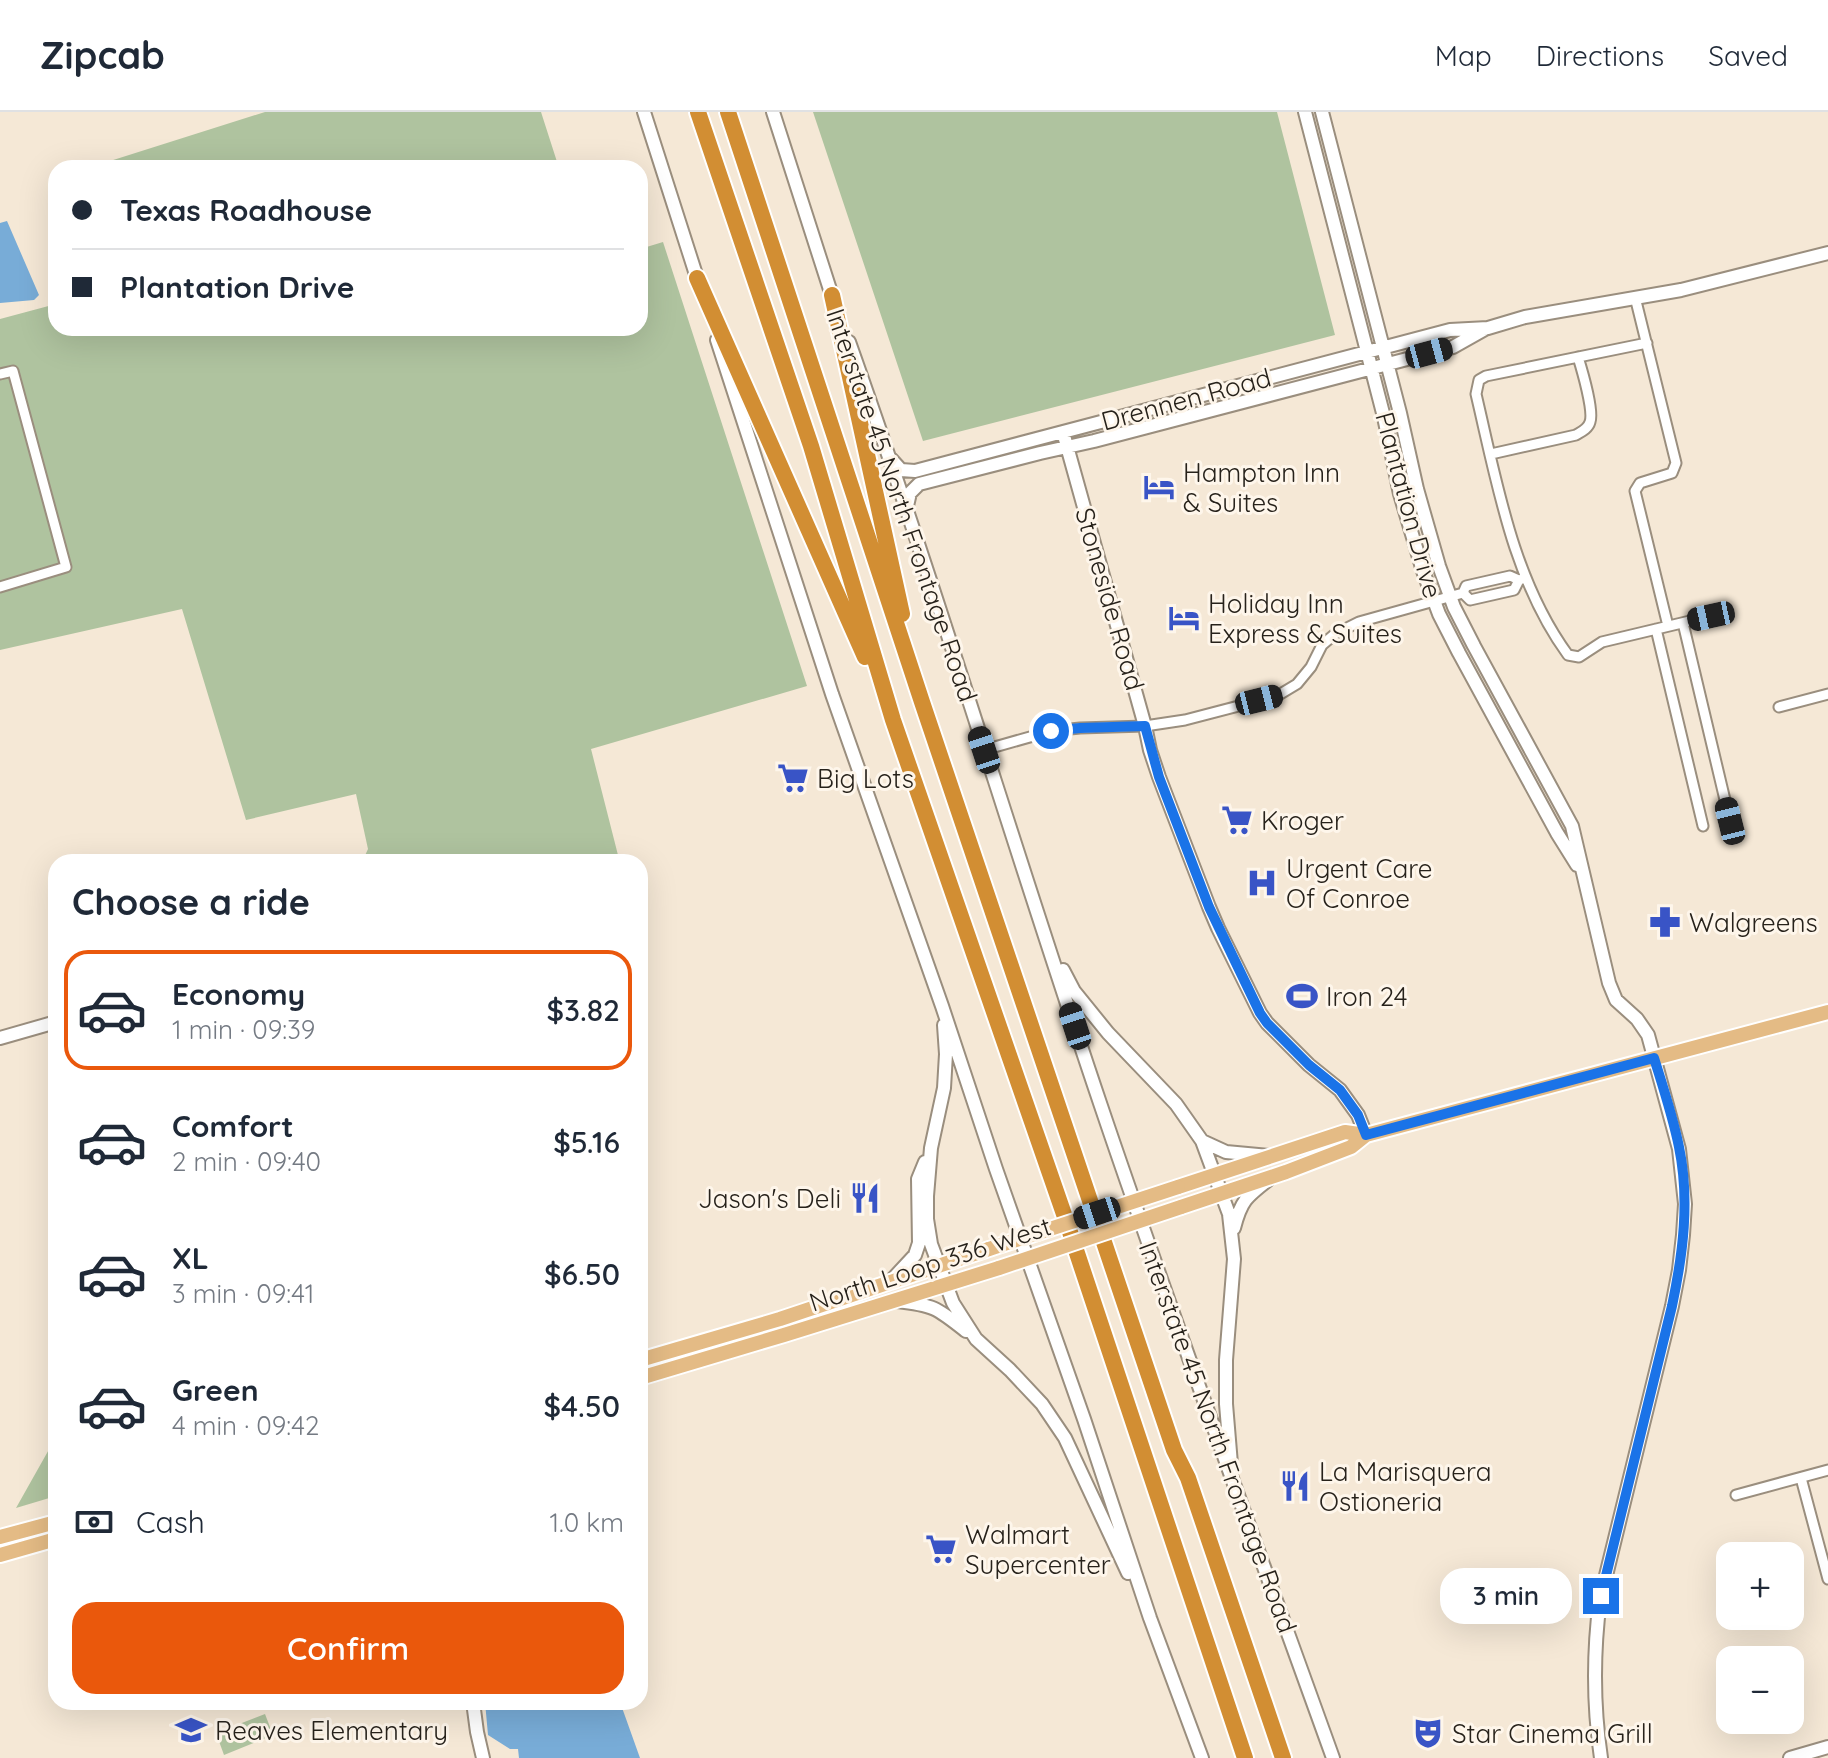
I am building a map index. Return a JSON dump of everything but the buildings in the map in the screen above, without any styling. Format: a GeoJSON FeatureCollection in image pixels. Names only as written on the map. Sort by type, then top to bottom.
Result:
{"type":"FeatureCollection","features":[{"type":"Feature","properties":{"kind":"highway"},"geometry":{"type":"LineString","coordinates":[[698,112],[811,446],[893,720],[1066,1220],[1245,1758]]}},
{"type":"Feature","properties":{"kind":"highway"},"geometry":{"type":"LineString","coordinates":[[728,112],[922,702],[1174,1450],[1188,1478],[1283,1758]]}},
{"type":"Feature","properties":{"kind":"highway"},"geometry":{"type":"LineString","coordinates":[[697,278],[893,720]]}},
{"type":"Feature","properties":{"kind":"highway"},"geometry":{"type":"LineString","coordinates":[[832,295],[922,702]]}},
{"type":"Feature","properties":{"kind":"main road"},"geometry":{"type":"LineString","coordinates":[[644,112],[832,694],[942,1006],[1150,1618],[1202,1758]]}},
{"type":"Feature","properties":{"kind":"main road","name":"Interstate 45 North Frontage Road"},"geometry":{"type":"LineString","coordinates":[[773,112],[832,295],[890,458],[1100,1105],[1333,1758]]}},
{"type":"Feature","properties":{"kind":"main road","name":"Plantation Drive"},"geometry":{"type":"LineString","coordinates":[[1305,112],[1400,494],[1434,602],[1557,833],[1581,871]]}},
{"type":"Feature","properties":{"kind":"main road","name":"Plantation Drive"},"geometry":{"type":"LineString","coordinates":[[1322,112],[1439,566],[1456,595],[1474,646],[1572,826],[1600,949],[1616,1000],[1637,1019],[1648,1035],[1679,1149],[1685,1204],[1679,1270],[1600,1600],[1595,1637],[1594,1701],[1601,1758]]}},
{"type":"Feature","properties":{"kind":"main road","name":"Drennen Road"},"geometry":{"type":"LineString","coordinates":[[906,510],[910,493],[919,484],[1453,347],[1488,328],[1525,317],[1681,290],[1828,253]]}},
{"type":"Feature","properties":{"kind":"main road","name":"Drennen Road"},"geometry":{"type":"LineString","coordinates":[[890,458],[901,470],[915,471],[1450,330],[1488,328]]}},
{"type":"Feature","properties":{"kind":"main road","name":"Stoneside Road"},"geometry":{"type":"LineString","coordinates":[[1063,432],[1159,777],[1218,928],[1267,1023],[1309,1065],[1340,1090],[1358,1115],[1366,1135]]}},
{"type":"Feature","properties":{"kind":"main road"},"geometry":{"type":"LineString","coordinates":[[1049,947],[1074,991],[1108,1033],[1176,1104],[1202,1141],[1229,1214],[1233,1272],[1226,1404],[1231,1477]]}},
{"type":"Feature","properties":{"kind":"main road"},"geometry":{"type":"LineString","coordinates":[[942,1006],[946,1054],[944,1088],[931,1148],[927,1219],[931,1244],[946,1286],[976,1339]]}},
{"type":"Feature","properties":{"kind":"main road","name":"North Loop 336 West"},"geometry":{"type":"LineString","coordinates":[[648,1358],[889,1284],[1345,1132],[1366,1135],[1828,1012]]}},
{"type":"Feature","properties":{"kind":"main road"},"geometry":{"type":"LineString","coordinates":[[0,1038],[48,1024]]}},
{"type":"Feature","properties":{"kind":"main road","name":"North Loop 336 West"},"geometry":{"type":"LineString","coordinates":[[648,1376],[946,1286],[1271,1177],[1351,1147],[1366,1135]]}},
{"type":"Feature","properties":{"kind":"main road"},"geometry":{"type":"LineString","coordinates":[[1202,1141],[1226,1152],[1269,1156]]}},
{"type":"Feature","properties":{"kind":"main road"},"geometry":{"type":"LineString","coordinates":[[889,1284],[915,1255],[919,1243],[918,1179],[931,1148]]}},
{"type":"Feature","properties":{"kind":"main road"},"geometry":{"type":"LineString","coordinates":[[1232,1235],[1243,1202],[1271,1177]]}},
{"type":"Feature","properties":{"kind":"main road"},"geometry":{"type":"LineString","coordinates":[[894,1301],[931,1306],[941,1311],[1010,1370],[1042,1404],[1065,1438],[1150,1618]]}},
{"type":"Feature","properties":{"kind":"main road"},"geometry":{"type":"LineString","coordinates":[[0,1537],[48,1524]]}},
{"type":"Feature","properties":{"kind":"main road"},"geometry":{"type":"LineString","coordinates":[[0,1555],[48,1541]]}},
{"type":"Feature","properties":{"kind":"main road"},"geometry":{"type":"LineString","coordinates":[[474,1710],[483,1758]]}},
{"type":"Feature","properties":{"kind":"main road"},"geometry":{"type":"LineString","coordinates":[[1790,1758],[1828,1747]]}},
{"type":"Feature","properties":{"kind":"street"},"geometry":{"type":"LineString","coordinates":[[1635,297],[1676,463],[1672,473],[1640,483],[1635,495],[1668,626]]}},
{"type":"Feature","properties":{"kind":"street"},"geometry":{"type":"LineString","coordinates":[[1647,343],[1486,376],[1479,380],[1476,394],[1523,579],[1568,655],[1579,657],[1602,642],[1711,616]]}},
{"type":"Feature","properties":{"kind":"street"},"geometry":{"type":"LineString","coordinates":[[1491,454],[1576,435],[1585,430],[1591,422],[1591,411],[1578,357]]}},
{"type":"Feature","properties":{"kind":"street"},"geometry":{"type":"LineString","coordinates":[[0,374],[13,371],[66,567],[0,587]]}},
{"type":"Feature","properties":{"kind":"street"},"geometry":{"type":"LineString","coordinates":[[984,750],[1051,731],[1145,726],[1185,720],[1277,696],[1297,684],[1311,667],[1322,645],[1335,634],[1359,622],[1456,595],[1466,586],[1510,576],[1523,579]]}},
{"type":"Feature","properties":{"kind":"street"},"geometry":{"type":"LineString","coordinates":[[1456,595],[1470,600],[1514,590],[1523,579]]}},
{"type":"Feature","properties":{"kind":"street"},"geometry":{"type":"LineString","coordinates":[[1490,581],[1493,595]]}},
{"type":"Feature","properties":{"kind":"street"},"geometry":{"type":"LineString","coordinates":[[1683,623],[1730,821]]}},
{"type":"Feature","properties":{"kind":"street"},"geometry":{"type":"LineString","coordinates":[[1656,629],[1703,826]]}},
{"type":"Feature","properties":{"kind":"street"},"geometry":{"type":"LineString","coordinates":[[1779,707],[1828,694]]}},
{"type":"Feature","properties":{"kind":"street"},"geometry":{"type":"LineString","coordinates":[[1736,1495],[1828,1470]]}},
{"type":"Feature","properties":{"kind":"street"},"geometry":{"type":"LineString","coordinates":[[1801,1478],[1828,1579]]}},
{"type":"Feature","properties":{"kind":"green space"},"geometry":{"type":"Polygon","coordinates":[[[265,112],[541,112],[556,160],[113,160],[265,112]]]}},
{"type":"Feature","properties":{"kind":"green space"},"geometry":{"type":"Polygon","coordinates":[[[813,112],[1277,112],[1335,335],[923,441],[813,112]]]}},
{"type":"Feature","properties":{"kind":"green space"},"geometry":{"type":"Polygon","coordinates":[[[663,242],[807,686],[591,749],[618,854],[366,854],[368,849],[356,794],[246,820],[182,609],[0,650],[0,319],[48,306],[48,336],[648,336],[648,247],[663,242]]]}},
{"type":"Feature","properties":{"kind":"green space"},"geometry":{"type":"Polygon","coordinates":[[[48,1451],[48,1498],[16,1508],[48,1451]]]}},
{"type":"Feature","properties":{"kind":"green space"},"geometry":{"type":"Polygon","coordinates":[[[265,1714],[273,1735],[224,1755],[216,1733],[265,1714]]]}},
{"type":"Feature","properties":{"kind":"water"},"geometry":{"type":"Polygon","coordinates":[[[7,221],[39,295],[34,300],[0,303],[0,223],[7,221]]]}},
{"type":"Feature","properties":{"kind":"water"},"geometry":{"type":"Polygon","coordinates":[[[486,1710],[623,1710],[640,1758],[519,1758],[518,1749],[510,1749],[488,1735],[486,1710]]]}},
{"type":"Feature","properties":{"kind":"place","name":"Hampton Inn & Suites"},"geometry":{"type":"Point","coordinates":[1159,487]}},
{"type":"Feature","properties":{"kind":"place","name":"Holiday Inn Express & Suites"},"geometry":{"type":"Point","coordinates":[1184,618]}},
{"type":"Feature","properties":{"kind":"place","name":"Big Lots"},"geometry":{"type":"Point","coordinates":[793,778]}},
{"type":"Feature","properties":{"kind":"place","name":"Kroger"},"geometry":{"type":"Point","coordinates":[1237,820]}},
{"type":"Feature","properties":{"kind":"place","name":"Urgent Care Of Conroe"},"geometry":{"type":"Point","coordinates":[1262,883]}},
{"type":"Feature","properties":{"kind":"place","name":"Walgreens"},"geometry":{"type":"Point","coordinates":[1665,922]}},
{"type":"Feature","properties":{"kind":"place","name":"Iron 24"},"geometry":{"type":"Point","coordinates":[1302,996]}},
{"type":"Feature","properties":{"kind":"place","name":"Jason's Deli"},"geometry":{"type":"Point","coordinates":[865,1198]}},
{"type":"Feature","properties":{"kind":"place","name":"La Marisquera Ostioneria"},"geometry":{"type":"Point","coordinates":[1295,1486]}},
{"type":"Feature","properties":{"kind":"place","name":"Walmart Supercenter"},"geometry":{"type":"Point","coordinates":[941,1549]}},
{"type":"Feature","properties":{"kind":"place","name":"Reaves Elementary"},"geometry":{"type":"Point","coordinates":[191,1730]}},
{"type":"Feature","properties":{"kind":"place","name":"Star Cinema Grill"},"geometry":{"type":"Point","coordinates":[1428,1733]}},
{"type":"Feature","properties":{"kind":"route"},"geometry":{"type":"LineString","coordinates":[[1051,731],[1145,726],[1159,777],[1209,907],[1260,1013],[1309,1065],[1340,1090],[1358,1115],[1366,1135],[1654,1058],[1679,1149],[1685,1204],[1683,1235],[1672,1306],[1601,1596]]}}]}
